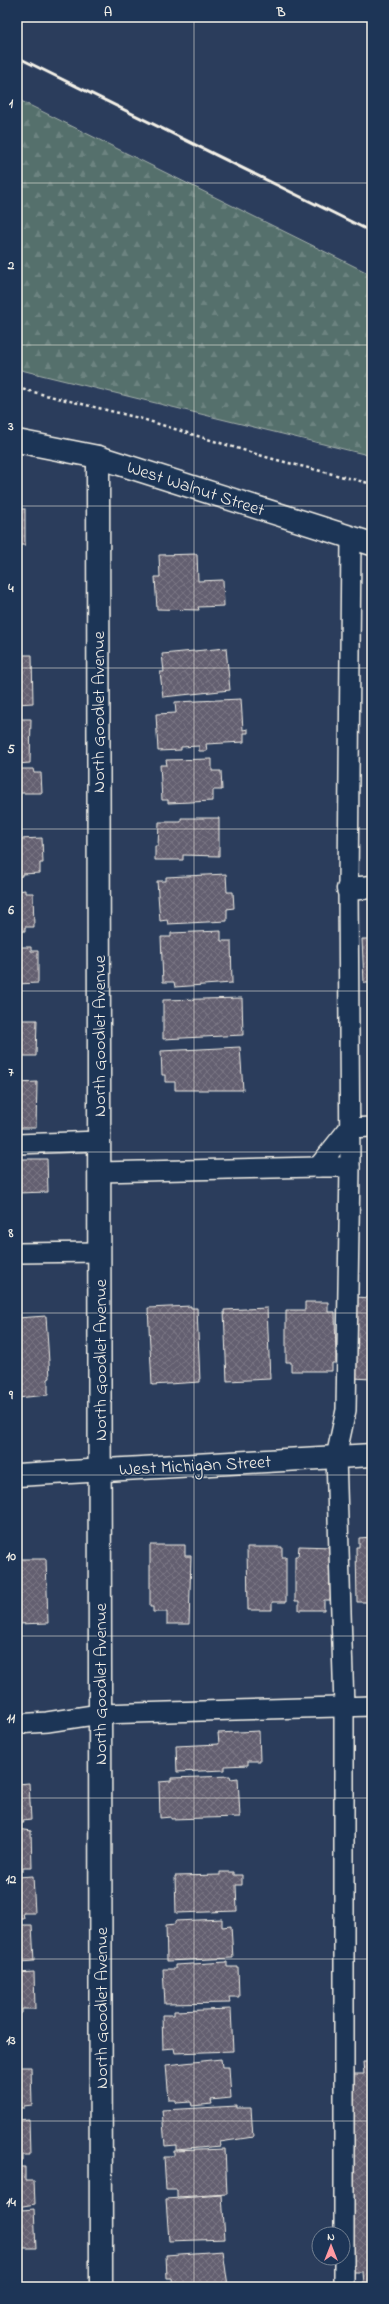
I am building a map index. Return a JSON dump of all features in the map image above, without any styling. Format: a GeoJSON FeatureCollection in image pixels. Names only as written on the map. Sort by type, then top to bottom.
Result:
{"type":"FeatureCollection","features":[{"type":"Feature","properties":{"kind":"street","name":"West Walnut Street"},"geometry":{"type":"LineString","coordinates":[[17,441],[98,457],[372,544]]}},
{"type":"Feature","properties":{"kind":"street","name":"North Goodlet Avenue"},"geometry":{"type":"LineString","coordinates":[[98,457],[101,2287]]}},
{"type":"Feature","properties":{"kind":"street"},"geometry":{"type":"LineString","coordinates":[[348,889],[372,887]]}},
{"type":"Feature","properties":{"kind":"street","name":"West Michigan Street"},"geometry":{"type":"LineString","coordinates":[[17,1475],[372,1455]]}},
{"type":"Feature","properties":{"kind":"lane"},"geometry":{"type":"LineString","coordinates":[[344,2287],[344,1706],[336,1457],[346,1410],[350,1167],[348,889],[351,538]]}},
{"type":"Feature","properties":{"kind":"lane"},"geometry":{"type":"LineString","coordinates":[[318,1167],[349,1128],[372,1127]]}},
{"type":"Feature","properties":{"kind":"lane"},"geometry":{"type":"LineString","coordinates":[[17,1144],[99,1141]]}},
{"type":"Feature","properties":{"kind":"lane"},"geometry":{"type":"LineString","coordinates":[[99,1172],[350,1167]]}},
{"type":"Feature","properties":{"kind":"lane"},"geometry":{"type":"LineString","coordinates":[[17,1253],[100,1252]]}},
{"type":"Feature","properties":{"kind":"lane"},"geometry":{"type":"LineString","coordinates":[[17,1724],[47,1722],[100,1714],[372,1706]]}},
{"type":"Feature","properties":{"kind":"path"},"geometry":{"type":"LineString","coordinates":[[17,388],[139,418],[269,458],[372,484]]}},
{"type":"Feature","properties":{"kind":"green space"},"geometry":{"type":"Polygon","coordinates":[[[17,99],[372,275],[372,456],[17,369],[17,99]]]}},
{"type":"Feature","properties":{"kind":"building"},"geometry":{"type":"Polygon","coordinates":[[[17,509],[25,509],[25,545],[17,545],[17,509]]]}},
{"type":"Feature","properties":{"kind":"building"},"geometry":{"type":"Polygon","coordinates":[[[197,554],[198,581],[223,580],[224,606],[198,607],[199,610],[157,609],[155,577],[160,577],[159,555],[197,554]]]}},
{"type":"Feature","properties":{"kind":"building"},"geometry":{"type":"Polygon","coordinates":[[[17,601],[21,601],[20,645],[17,645],[17,601]]]}},
{"type":"Feature","properties":{"kind":"building"},"geometry":{"type":"Polygon","coordinates":[[[226,648],[230,690],[163,697],[160,672],[164,672],[162,654],[226,648]]]}},
{"type":"Feature","properties":{"kind":"building"},"geometry":{"type":"Polygon","coordinates":[[[17,655],[32,655],[33,703],[17,704],[17,655]]]}},
{"type":"Feature","properties":{"kind":"building"},"geometry":{"type":"Polygon","coordinates":[[[241,699],[243,730],[248,729],[248,733],[244,733],[244,742],[206,744],[207,751],[199,751],[199,746],[181,747],[181,750],[158,751],[156,714],[176,713],[175,702],[241,699]]]}},
{"type":"Feature","properties":{"kind":"building"},"geometry":{"type":"Polygon","coordinates":[[[17,719],[31,719],[30,763],[17,764],[17,719]]]}},
{"type":"Feature","properties":{"kind":"building"},"geometry":{"type":"Polygon","coordinates":[[[212,759],[212,771],[221,771],[222,790],[213,790],[213,801],[168,803],[168,800],[162,800],[160,765],[167,765],[166,760],[212,759]]]}},
{"type":"Feature","properties":{"kind":"building"},"geometry":{"type":"Polygon","coordinates":[[[371,768],[372,833],[370,833],[371,768]]]}},
{"type":"Feature","properties":{"kind":"building"},"geometry":{"type":"Polygon","coordinates":[[[17,769],[33,769],[34,773],[41,773],[42,793],[17,793],[17,769]]]}},
{"type":"Feature","properties":{"kind":"building"},"geometry":{"type":"Polygon","coordinates":[[[181,818],[219,818],[219,856],[183,855],[183,860],[155,860],[155,846],[158,846],[159,822],[181,822],[181,818]]]}},
{"type":"Feature","properties":{"kind":"building"},"geometry":{"type":"Polygon","coordinates":[[[17,831],[19,831],[20,839],[42,838],[43,863],[40,863],[40,873],[22,874],[22,876],[17,877],[17,831]]]}},
{"type":"Feature","properties":{"kind":"building"},"geometry":{"type":"Polygon","coordinates":[[[226,874],[227,892],[233,892],[234,908],[227,909],[227,921],[168,924],[167,920],[160,921],[157,881],[166,881],[166,877],[226,874]]]}},
{"type":"Feature","properties":{"kind":"building"},"geometry":{"type":"Polygon","coordinates":[[[25,890],[25,893],[33,893],[34,927],[25,927],[25,931],[17,932],[17,891],[25,890]]]}},
{"type":"Feature","properties":{"kind":"building"},"geometry":{"type":"Polygon","coordinates":[[[221,931],[221,941],[231,941],[232,983],[175,987],[174,982],[163,982],[161,937],[171,937],[171,933],[221,931]]]}},
{"type":"Feature","properties":{"kind":"building"},"geometry":{"type":"Polygon","coordinates":[[[362,939],[372,939],[372,983],[364,983],[362,939]]]}},
{"type":"Feature","properties":{"kind":"building"},"geometry":{"type":"Polygon","coordinates":[[[17,947],[31,947],[31,951],[38,951],[38,983],[17,984],[17,947]]]}},
{"type":"Feature","properties":{"kind":"building"},"geometry":{"type":"Polygon","coordinates":[[[242,998],[243,1035],[163,1039],[163,1000],[242,998]]]}},
{"type":"Feature","properties":{"kind":"building"},"geometry":{"type":"Polygon","coordinates":[[[17,1020],[37,1020],[36,1056],[17,1056],[17,1020]]]}},
{"type":"Feature","properties":{"kind":"building"},"geometry":{"type":"Polygon","coordinates":[[[240,1047],[243,1090],[175,1090],[175,1082],[165,1082],[165,1075],[162,1075],[161,1051],[240,1047]]]}},
{"type":"Feature","properties":{"kind":"building"},"geometry":{"type":"Polygon","coordinates":[[[17,1073],[18,1083],[37,1082],[36,1128],[17,1128],[17,1073]]]}},
{"type":"Feature","properties":{"kind":"building"},"geometry":{"type":"Polygon","coordinates":[[[17,1159],[47,1159],[48,1192],[17,1193],[17,1159]]]}},
{"type":"Feature","properties":{"kind":"building"},"geometry":{"type":"Polygon","coordinates":[[[355,1297],[372,1298],[372,1379],[352,1378],[355,1297]]]}},
{"type":"Feature","properties":{"kind":"building"},"geometry":{"type":"Polygon","coordinates":[[[305,1302],[328,1302],[328,1312],[335,1312],[336,1363],[332,1363],[332,1371],[291,1371],[291,1362],[286,1362],[286,1310],[305,1310],[305,1302]]]}},
{"type":"Feature","properties":{"kind":"building"},"geometry":{"type":"Polygon","coordinates":[[[191,1306],[191,1308],[197,1308],[200,1382],[152,1385],[148,1308],[191,1306]]]}},
{"type":"Feature","properties":{"kind":"building"},"geometry":{"type":"Polygon","coordinates":[[[267,1308],[270,1379],[227,1381],[224,1310],[267,1308]]]}},
{"type":"Feature","properties":{"kind":"building"},"geometry":{"type":"Polygon","coordinates":[[[46,1316],[50,1378],[48,1379],[48,1395],[17,1398],[17,1318],[46,1316]]]}},
{"type":"Feature","properties":{"kind":"building"},"geometry":{"type":"Polygon","coordinates":[[[372,1537],[372,1602],[357,1602],[356,1547],[359,1547],[359,1538],[372,1537]]]}},
{"type":"Feature","properties":{"kind":"building"},"geometry":{"type":"Polygon","coordinates":[[[150,1545],[185,1545],[185,1556],[191,1556],[189,1624],[167,1624],[167,1612],[153,1612],[153,1607],[150,1607],[150,1545]]]}},
{"type":"Feature","properties":{"kind":"building"},"geometry":{"type":"Polygon","coordinates":[[[299,1546],[332,1547],[335,1600],[324,1600],[324,1610],[299,1610],[299,1601],[295,1601],[295,1556],[298,1556],[299,1546]]]}},
{"type":"Feature","properties":{"kind":"building"},"geometry":{"type":"Polygon","coordinates":[[[247,1547],[282,1547],[282,1557],[286,1557],[286,1602],[272,1602],[272,1610],[248,1610],[247,1547]]]}},
{"type":"Feature","properties":{"kind":"building"},"geometry":{"type":"Polygon","coordinates":[[[17,1559],[46,1559],[48,1623],[17,1624],[17,1559]]]}},
{"type":"Feature","properties":{"kind":"building"},"geometry":{"type":"Polygon","coordinates":[[[259,1731],[260,1761],[248,1761],[248,1765],[225,1766],[225,1770],[177,1772],[176,1746],[219,1744],[218,1733],[259,1731]]]}},
{"type":"Feature","properties":{"kind":"building"},"geometry":{"type":"Polygon","coordinates":[[[230,1776],[231,1779],[238,1778],[240,1817],[160,1818],[159,1782],[171,1781],[171,1778],[230,1776]]]}},
{"type":"Feature","properties":{"kind":"building"},"geometry":{"type":"Polygon","coordinates":[[[17,1780],[18,1784],[29,1783],[31,1820],[23,1821],[24,1823],[17,1823],[17,1780]]]}},
{"type":"Feature","properties":{"kind":"building"},"geometry":{"type":"Polygon","coordinates":[[[17,1829],[31,1831],[32,1868],[23,1868],[23,1871],[17,1871],[17,1829]]]}},
{"type":"Feature","properties":{"kind":"building"},"geometry":{"type":"Polygon","coordinates":[[[220,1872],[234,1872],[234,1875],[242,1875],[242,1885],[236,1885],[237,1911],[176,1913],[175,1876],[220,1875],[220,1872]]]}},
{"type":"Feature","properties":{"kind":"building"},"geometry":{"type":"Polygon","coordinates":[[[33,1876],[35,1913],[23,1913],[24,1918],[17,1918],[17,1877],[33,1876]]]}},
{"type":"Feature","properties":{"kind":"building"},"geometry":{"type":"Polygon","coordinates":[[[222,1919],[222,1927],[231,1926],[233,1958],[167,1961],[166,1925],[175,1924],[175,1921],[222,1919]]]}},
{"type":"Feature","properties":{"kind":"building"},"geometry":{"type":"Polygon","coordinates":[[[17,1923],[20,1923],[20,1925],[32,1925],[34,1961],[21,1962],[21,1966],[17,1966],[17,1923]]]}},
{"type":"Feature","properties":{"kind":"building"},"geometry":{"type":"Polygon","coordinates":[[[227,1962],[227,1967],[238,1967],[239,1997],[229,1997],[230,2003],[165,2004],[163,1969],[175,1969],[175,1965],[227,1962]]]}},
{"type":"Feature","properties":{"kind":"building"},"geometry":{"type":"Polygon","coordinates":[[[17,1970],[18,1973],[34,1972],[35,2009],[22,2009],[22,2013],[17,2014],[17,1970]]]}},
{"type":"Feature","properties":{"kind":"building"},"geometry":{"type":"Polygon","coordinates":[[[231,2009],[233,2051],[175,2053],[174,2048],[163,2049],[162,2015],[174,2015],[174,2011],[231,2009]]]}},
{"type":"Feature","properties":{"kind":"building"},"geometry":{"type":"Polygon","coordinates":[[[221,2059],[222,2067],[229,2067],[231,2098],[211,2100],[212,2104],[192,2106],[191,2102],[176,2103],[176,2100],[169,2100],[166,2065],[221,2059]]]}},
{"type":"Feature","properties":{"kind":"building"},"geometry":{"type":"Polygon","coordinates":[[[363,2062],[372,2062],[372,2284],[364,2284],[363,2272],[353,2272],[353,2074],[364,2074],[363,2062]]]}},
{"type":"Feature","properties":{"kind":"building"},"geometry":{"type":"Polygon","coordinates":[[[17,2067],[31,2067],[32,2105],[24,2106],[24,2108],[17,2108],[17,2067]]]}},
{"type":"Feature","properties":{"kind":"building"},"geometry":{"type":"Polygon","coordinates":[[[237,2106],[237,2108],[251,2108],[253,2137],[220,2142],[221,2146],[176,2150],[176,2145],[165,2146],[162,2110],[237,2106]]]}},
{"type":"Feature","properties":{"kind":"building"},"geometry":{"type":"Polygon","coordinates":[[[29,2119],[30,2155],[23,2155],[23,2160],[17,2161],[17,2120],[29,2119]]]}},
{"type":"Feature","properties":{"kind":"building"},"geometry":{"type":"Polygon","coordinates":[[[225,2149],[227,2194],[177,2197],[177,2190],[166,2190],[164,2156],[174,2156],[174,2151],[225,2149]]]}},
{"type":"Feature","properties":{"kind":"building"},"geometry":{"type":"Polygon","coordinates":[[[17,2167],[25,2167],[25,2181],[34,2181],[35,2204],[17,2207],[17,2167]]]}},
{"type":"Feature","properties":{"kind":"building"},"geometry":{"type":"Polygon","coordinates":[[[222,2195],[225,2239],[169,2241],[166,2199],[222,2195]]]}},
{"type":"Feature","properties":{"kind":"building"},"geometry":{"type":"Polygon","coordinates":[[[17,2207],[22,2207],[22,2210],[34,2209],[36,2248],[22,2248],[22,2252],[17,2252],[17,2207]]]}},
{"type":"Feature","properties":{"kind":"building"},"geometry":{"type":"Polygon","coordinates":[[[223,2251],[228,2287],[173,2287],[172,2278],[167,2278],[166,2255],[223,2251]]]}},
{"type":"Feature","properties":{"kind":"railway"},"geometry":{"type":"LineString","coordinates":[[17,57],[372,232]]}}]}
